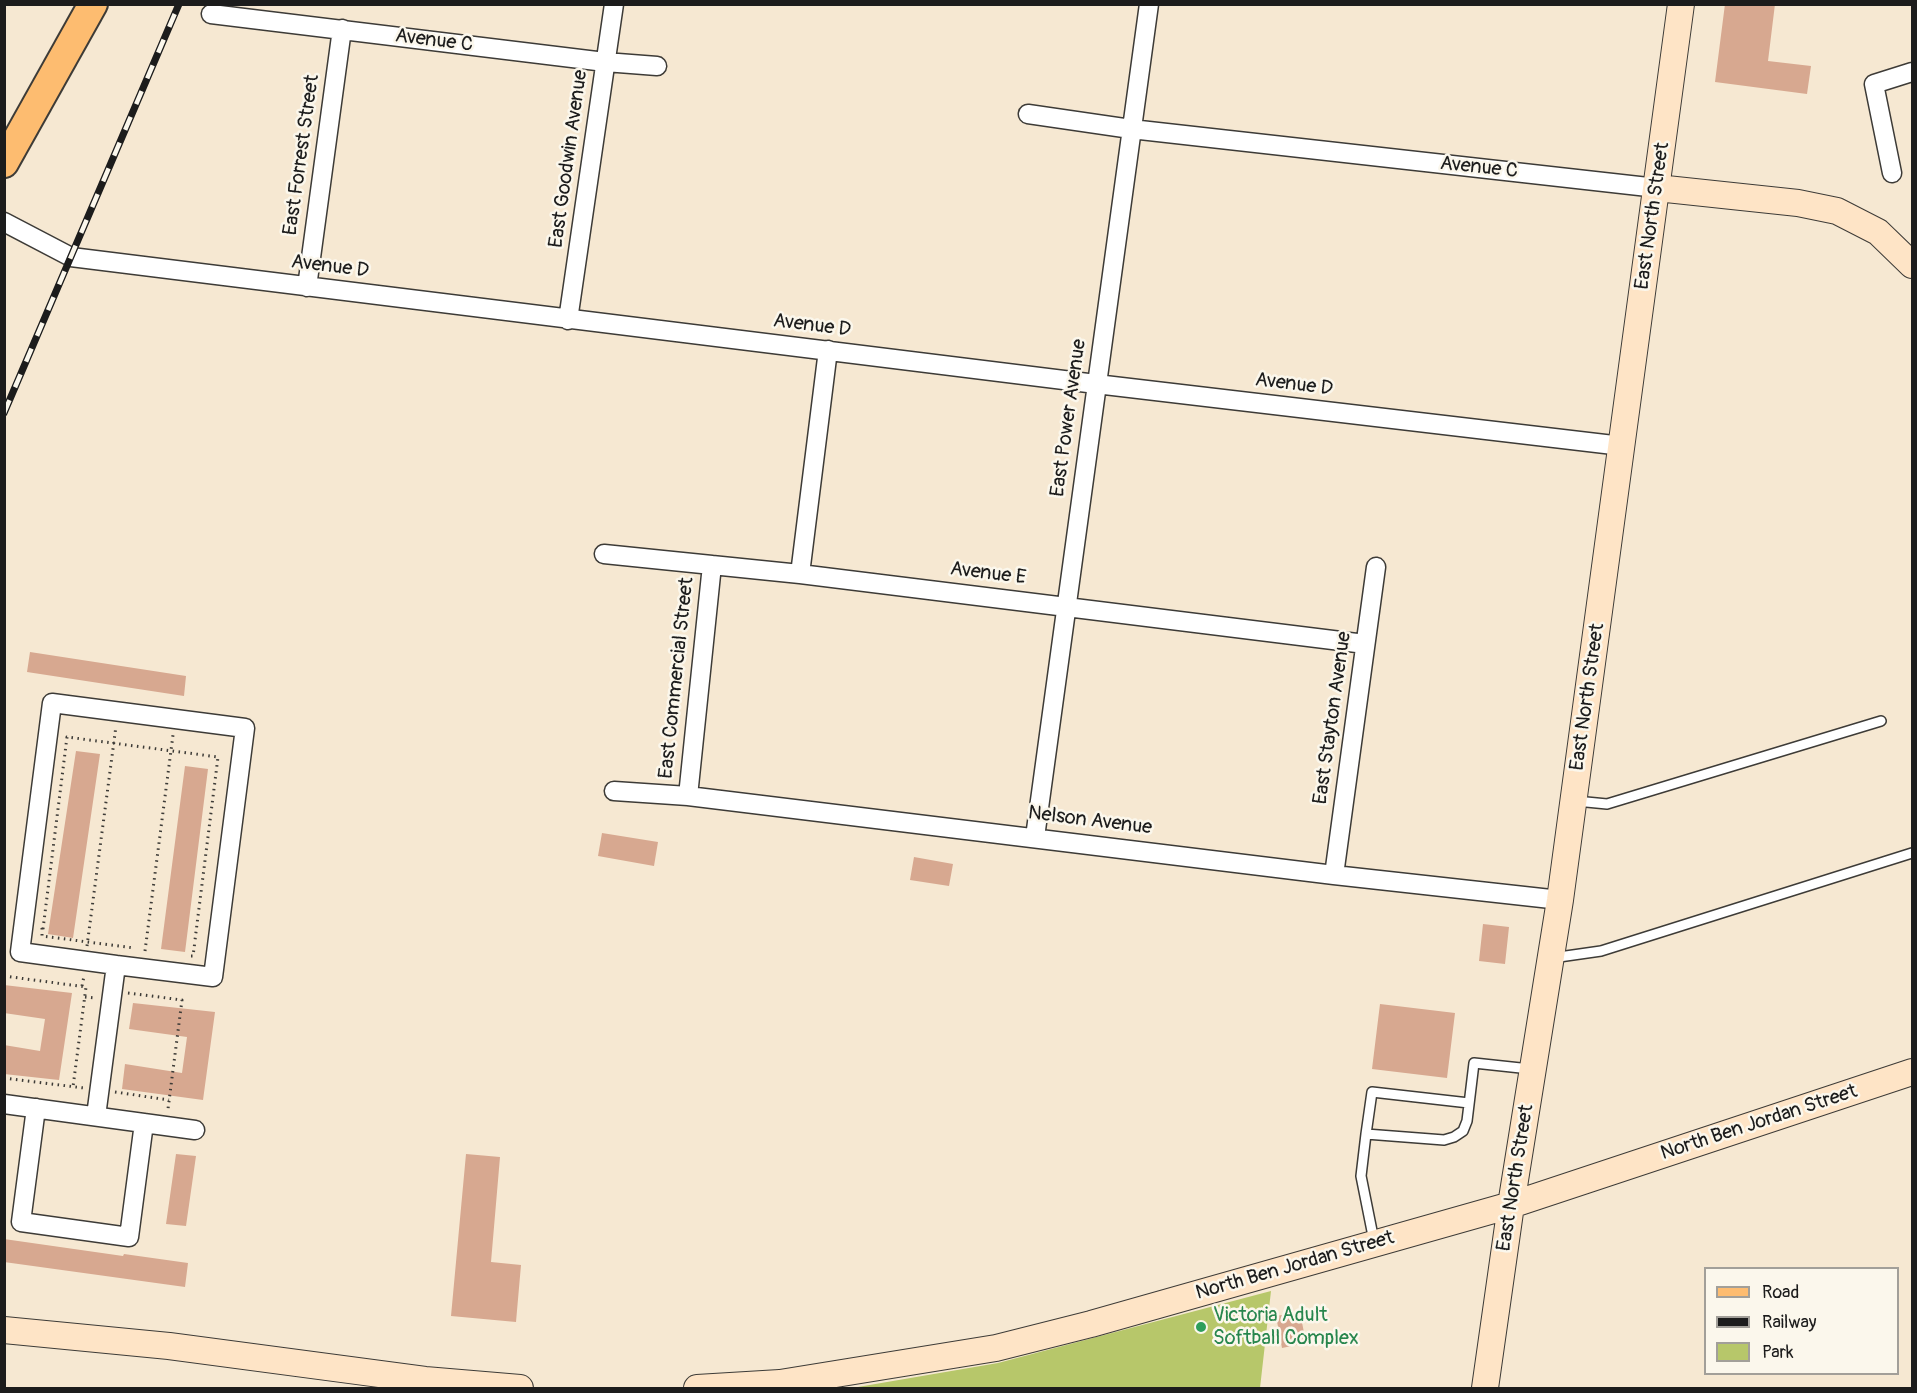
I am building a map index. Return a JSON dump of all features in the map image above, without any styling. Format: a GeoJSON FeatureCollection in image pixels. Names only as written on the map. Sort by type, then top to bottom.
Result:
{"type":"FeatureCollection","features":[{"type":"Feature","properties":{"kind":"main road"},"geometry":{"type":"LineString","coordinates":[[4,163],[93,4]]}},
{"type":"Feature","properties":{"kind":"street","name":"East Goodwin Avenue"},"geometry":{"type":"LineString","coordinates":[[568,320],[614,4]]}},
{"type":"Feature","properties":{"kind":"street","name":"East Power Avenue"},"geometry":{"type":"LineString","coordinates":[[1035,837],[1149,4]]}},
{"type":"Feature","properties":{"kind":"street","name":"East North Street"},"geometry":{"type":"LineString","coordinates":[[1485,1389],[1511,1205],[1560,900],[1658,188],[1681,4]]}},
{"type":"Feature","properties":{"kind":"street","name":"Avenue C"},"geometry":{"type":"LineString","coordinates":[[211,14],[605,62],[657,66]]}},
{"type":"Feature","properties":{"kind":"street","name":"East Forrest Street"},"geometry":{"type":"LineString","coordinates":[[307,287],[342,29]]}},
{"type":"Feature","properties":{"kind":"street"},"geometry":{"type":"LineString","coordinates":[[1892,173],[1874,84],[1912,72]]}},
{"type":"Feature","properties":{"kind":"street","name":"Avenue C"},"geometry":{"type":"LineString","coordinates":[[1028,114],[1131,129],[1798,203],[1838,211],[1878,232],[1912,265]]}},
{"type":"Feature","properties":{"kind":"street","name":"Avenue D"},"geometry":{"type":"LineString","coordinates":[[4,222],[71,256],[568,320],[1622,446]]}},
{"type":"Feature","properties":{"kind":"street"},"geometry":{"type":"LineString","coordinates":[[800,574],[828,350]]}},
{"type":"Feature","properties":{"kind":"street","name":"Avenue E"},"geometry":{"type":"LineString","coordinates":[[604,554],[800,574],[1365,644]]}},
{"type":"Feature","properties":{"kind":"street","name":"East Commercial Street"},"geometry":{"type":"LineString","coordinates":[[688,796],[712,566]]}},
{"type":"Feature","properties":{"kind":"street","name":"East Stayton Avenue"},"geometry":{"type":"LineString","coordinates":[[1334,875],[1376,567]]}},
{"type":"Feature","properties":{"kind":"street"},"geometry":{"type":"LineString","coordinates":[[52,703],[175,719],[245,729],[213,978],[12,951],[23,926],[52,703]]}},
{"type":"Feature","properties":{"kind":"street","name":"Nelson Avenue"},"geometry":{"type":"LineString","coordinates":[[614,791],[688,796],[1334,875],[1560,900]]}},
{"type":"Feature","properties":{"kind":"street"},"geometry":{"type":"LineString","coordinates":[[96,1116],[116,965]]}},
{"type":"Feature","properties":{"kind":"street","name":"North Ben Jordan Street"},"geometry":{"type":"LineString","coordinates":[[697,1389],[780,1383],[996,1348],[1091,1324],[1511,1205],[1912,1072]]}},
{"type":"Feature","properties":{"kind":"street"},"geometry":{"type":"LineString","coordinates":[[4,1104],[195,1130]]}},
{"type":"Feature","properties":{"kind":"street"},"geometry":{"type":"LineString","coordinates":[[36,1108],[21,1222],[129,1237],[144,1123]]}},
{"type":"Feature","properties":{"kind":"street"},"geometry":{"type":"LineString","coordinates":[[4,1330],[169,1346],[425,1380],[520,1389]]}},
{"type":"Feature","properties":{"kind":"lane"},"geometry":{"type":"LineString","coordinates":[[1574,801],[1607,804],[1881,721]]}},
{"type":"Feature","properties":{"kind":"lane"},"geometry":{"type":"LineString","coordinates":[[1550,958],[1601,951],[1912,853]]}},
{"type":"Feature","properties":{"kind":"lane"},"geometry":{"type":"LineString","coordinates":[[1366,1134],[1444,1140],[1454,1137],[1463,1131],[1467,1121],[1474,1063],[1533,1069]]}},
{"type":"Feature","properties":{"kind":"lane"},"geometry":{"type":"LineString","coordinates":[[1375,1244],[1361,1176],[1372,1092],[1469,1103]]}},
{"type":"Feature","properties":{"kind":"path"},"geometry":{"type":"LineString","coordinates":[[82,986],[118,711]]}},
{"type":"Feature","properties":{"kind":"path"},"geometry":{"type":"LineString","coordinates":[[143,968],[175,719]]}},
{"type":"Feature","properties":{"kind":"path"},"geometry":{"type":"LineString","coordinates":[[134,948],[42,936],[67,737],[218,757],[193,956],[181,955]]}},
{"type":"Feature","properties":{"kind":"path"},"geometry":{"type":"LineString","coordinates":[[23,926],[43,928]]}},
{"type":"Feature","properties":{"kind":"path"},"geometry":{"type":"LineString","coordinates":[[195,940],[217,944]]}},
{"type":"Feature","properties":{"kind":"path"},"geometry":{"type":"LineString","coordinates":[[4,976],[86,987],[73,1087]]}},
{"type":"Feature","properties":{"kind":"path"},"geometry":{"type":"LineString","coordinates":[[85,997],[127,1003],[128,993],[182,1000],[166,1126]]}},
{"type":"Feature","properties":{"kind":"path"},"geometry":{"type":"LineString","coordinates":[[4,1078],[169,1100]]}},
{"type":"Feature","properties":{"kind":"green space","name":"Victoria Adult Softball Complex"},"geometry":{"type":"Polygon","coordinates":[[[1271,1291],[1260,1388],[852,1388],[998,1363],[1271,1291]]]}},
{"type":"Feature","properties":{"kind":"building"},"geometry":{"type":"Polygon","coordinates":[[[1725,4],[1775,4],[1768,61],[1811,66],[1807,94],[1715,82],[1725,4]]]}},
{"type":"Feature","properties":{"kind":"building"},"geometry":{"type":"Polygon","coordinates":[[[30,652],[186,676],[184,696],[27,672],[30,652]]]}},
{"type":"Feature","properties":{"kind":"building"},"geometry":{"type":"Polygon","coordinates":[[[76,751],[100,754],[73,938],[48,934],[76,751]]]}},
{"type":"Feature","properties":{"kind":"building"},"geometry":{"type":"Polygon","coordinates":[[[185,766],[208,769],[185,952],[161,949],[185,766]]]}},
{"type":"Feature","properties":{"kind":"building"},"geometry":{"type":"Polygon","coordinates":[[[602,833],[658,842],[654,866],[598,856],[602,833]]]}},
{"type":"Feature","properties":{"kind":"building"},"geometry":{"type":"Polygon","coordinates":[[[914,857],[953,864],[949,886],[910,880],[914,857]]]}},
{"type":"Feature","properties":{"kind":"building"},"geometry":{"type":"Polygon","coordinates":[[[1483,924],[1509,927],[1505,964],[1479,961],[1483,924]]]}},
{"type":"Feature","properties":{"kind":"building"},"geometry":{"type":"Polygon","coordinates":[[[4,985],[72,993],[59,1080],[4,1074],[4,1045],[40,1051],[45,1019],[4,1013],[4,985]]]}},
{"type":"Feature","properties":{"kind":"building"},"geometry":{"type":"Polygon","coordinates":[[[133,1003],[215,1012],[203,1100],[122,1089],[125,1064],[182,1073],[187,1037],[129,1029],[133,1003]]]}},
{"type":"Feature","properties":{"kind":"building"},"geometry":{"type":"Polygon","coordinates":[[[1380,1004],[1455,1013],[1447,1078],[1372,1069],[1380,1004]]]}},
{"type":"Feature","properties":{"kind":"building"},"geometry":{"type":"Polygon","coordinates":[[[176,1154],[196,1156],[186,1226],[166,1224],[176,1154]]]}},
{"type":"Feature","properties":{"kind":"building"},"geometry":{"type":"Polygon","coordinates":[[[466,1154],[500,1157],[491,1262],[521,1265],[516,1322],[451,1316],[466,1154]]]}},
{"type":"Feature","properties":{"kind":"building"},"geometry":{"type":"Polygon","coordinates":[[[4,1239],[188,1263],[185,1287],[4,1262],[4,1239]]]}},
{"type":"Feature","properties":{"kind":"building"},"geometry":{"type":"Polygon","coordinates":[[[1300,1312],[1306,1343],[1282,1348],[1276,1316],[1300,1312]]]}},
{"type":"Feature","properties":{"kind":"railway"},"geometry":{"type":"LineString","coordinates":[[4,413],[179,4]]}},
{"type":"Feature","properties":{"kind":"place","name":"Victoria Adult Softball Complex"},"geometry":{"type":"Point","coordinates":[1201,1327]}}]}
